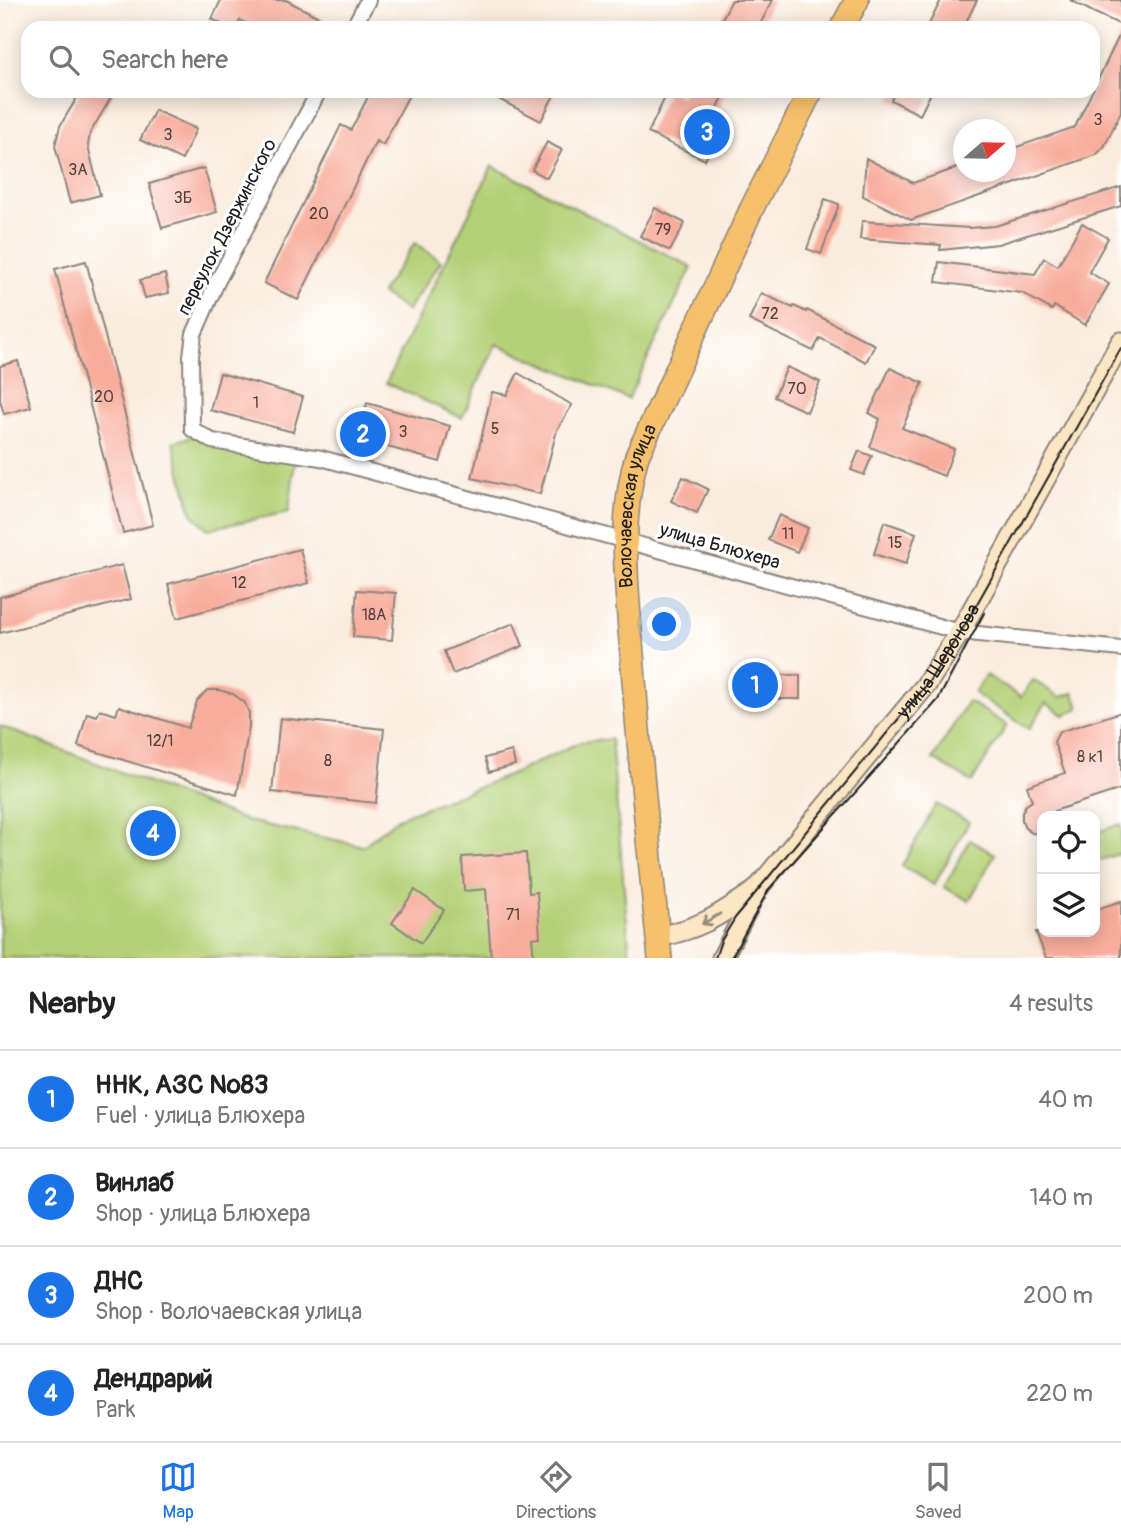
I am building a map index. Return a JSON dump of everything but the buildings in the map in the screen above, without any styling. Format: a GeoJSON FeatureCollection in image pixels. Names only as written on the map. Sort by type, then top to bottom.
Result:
{"type":"FeatureCollection","features":[{"type":"Feature","properties":{"kind":"main road"},"geometry":{"type":"LineString","coordinates":[[846,21],[856,0]]}},
{"type":"Feature","properties":{"kind":"main road","name":"Волочаевская улица"},"geometry":{"type":"LineString","coordinates":[[659,948],[638,736],[624,539],[628,499],[637,456],[752,208],[807,98]]}},
{"type":"Feature","properties":{"kind":"main road","name":"улица Шеронова"},"geometry":{"type":"LineString","coordinates":[[722,958],[758,888],[926,685],[960,632],[1121,342]]}},
{"type":"Feature","properties":{"kind":"main road"},"geometry":{"type":"LineString","coordinates":[[659,948],[689,930],[709,922],[758,888]]}},
{"type":"Feature","properties":{"kind":"street"},"geometry":{"type":"LineString","coordinates":[[356,21],[365,1]]}},
{"type":"Feature","properties":{"kind":"street","name":"переулок Дзержинского"},"geometry":{"type":"LineString","coordinates":[[192,429],[191,356],[194,334],[217,282],[315,98]]}},
{"type":"Feature","properties":{"kind":"street","name":"улица Блюхера"},"geometry":{"type":"LineString","coordinates":[[192,429],[212,441],[321,458],[960,632],[1121,649]]}},
{"type":"Feature","properties":{"kind":"green space"},"geometry":{"type":"Polygon","coordinates":[[[492,166],[692,267],[628,399],[496,344],[462,418],[386,383],[492,166]]]}},
{"type":"Feature","properties":{"kind":"green space"},"geometry":{"type":"Polygon","coordinates":[[[415,243],[441,261],[407,311],[381,293],[415,243]]]}},
{"type":"Feature","properties":{"kind":"green space"},"geometry":{"type":"Polygon","coordinates":[[[200,434],[295,460],[289,512],[208,529],[192,514],[173,442],[200,434]]]}},
{"type":"Feature","properties":{"kind":"green space"},"geometry":{"type":"Polygon","coordinates":[[[986,675],[1021,697],[1033,680],[1060,697],[1074,693],[1079,708],[1064,715],[1046,703],[1029,729],[974,693],[986,675]]]}},
{"type":"Feature","properties":{"kind":"green space"},"geometry":{"type":"Polygon","coordinates":[[[968,701],[1007,725],[972,782],[933,759],[968,701]]]}},
{"type":"Feature","properties":{"kind":"green space"},"geometry":{"type":"Polygon","coordinates":[[[0,726],[247,821],[363,846],[398,818],[515,773],[580,742],[611,739],[630,958],[0,958],[0,726]]]}},
{"type":"Feature","properties":{"kind":"green space"},"geometry":{"type":"Polygon","coordinates":[[[936,804],[969,822],[934,885],[902,866],[936,804]]]}},
{"type":"Feature","properties":{"kind":"green space"},"geometry":{"type":"Polygon","coordinates":[[[1121,824],[1121,853],[1100,860],[1100,831],[1121,824]]]}},
{"type":"Feature","properties":{"kind":"green space"},"geometry":{"type":"Polygon","coordinates":[[[970,840],[995,854],[969,901],[944,887],[970,840]]]}},
{"type":"Feature","properties":{"kind":"tram line"},"geometry":{"type":"LineString","coordinates":[[715,958],[721,941],[735,918],[928,683],[965,625],[1121,348]]}},
{"type":"Feature","properties":{"kind":"tram line"},"geometry":{"type":"LineString","coordinates":[[731,958],[769,889],[938,700],[984,613]]}},
{"type":"Feature","properties":{"kind":"place","name":"ДНС"},"geometry":{"type":"Point","coordinates":[707,132]}},
{"type":"Feature","properties":{"kind":"place","name":"Винлаб"},"geometry":{"type":"Point","coordinates":[363,434]}},
{"type":"Feature","properties":{"kind":"place","name":"ННК, АЗС №83"},"geometry":{"type":"Point","coordinates":[755,685]}},
{"type":"Feature","properties":{"kind":"place","name":"Дендрарий"},"geometry":{"type":"Point","coordinates":[153,833]}}]}
